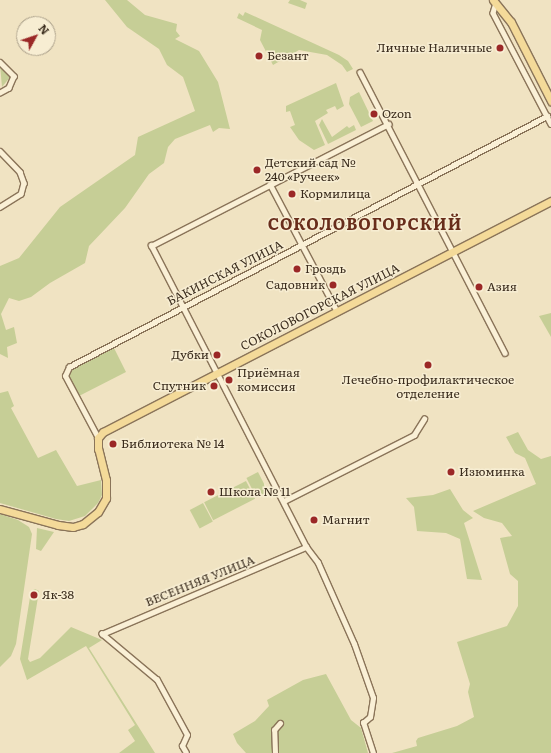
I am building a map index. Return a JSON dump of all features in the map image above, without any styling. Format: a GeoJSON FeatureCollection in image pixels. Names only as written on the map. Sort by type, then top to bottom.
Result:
{"type":"FeatureCollection","features":[{"type":"Feature","properties":{"kind":"main road"},"geometry":{"type":"LineString","coordinates":[[494,1],[511,22],[551,101]]}},
{"type":"Feature","properties":{"kind":"main road","name":"СОКОЛОВОГОРСКАЯ УЛИЦА"},"geometry":{"type":"LineString","coordinates":[[99,436],[216,373],[551,201]]}},
{"type":"Feature","properties":{"kind":"main road"},"geometry":{"type":"LineString","coordinates":[[0,509],[68,526],[78,526],[88,521],[98,512],[106,498],[107,487],[98,449],[99,436]]}},
{"type":"Feature","properties":{"kind":"street"},"geometry":{"type":"LineString","coordinates":[[494,1],[493,13],[551,124]]}},
{"type":"Feature","properties":{"kind":"street"},"geometry":{"type":"LineString","coordinates":[[0,62],[14,76],[9,88],[0,93]]}},
{"type":"Feature","properties":{"kind":"street"},"geometry":{"type":"LineString","coordinates":[[360,72],[505,352]]}},
{"type":"Feature","properties":{"kind":"street","name":"БАКИНСКАЯ УЛИЦА"},"geometry":{"type":"LineString","coordinates":[[99,436],[64,373],[69,367],[182,306],[419,184],[547,116]]}},
{"type":"Feature","properties":{"kind":"street"},"geometry":{"type":"LineString","coordinates":[[372,753],[363,723],[370,717],[373,698],[345,623],[318,563],[306,547],[284,501],[151,246],[388,124]]}},
{"type":"Feature","properties":{"kind":"street"},"geometry":{"type":"LineString","coordinates":[[0,151],[20,172],[24,183],[21,194],[0,207]]}},
{"type":"Feature","properties":{"kind":"street"},"geometry":{"type":"LineString","coordinates":[[270,184],[337,311]]}},
{"type":"Feature","properties":{"kind":"street"},"geometry":{"type":"LineString","coordinates":[[284,501],[414,435],[424,419]]}},
{"type":"Feature","properties":{"kind":"street","name":"ВЕСЕННЯЯ УЛИЦА"},"geometry":{"type":"LineString","coordinates":[[186,753],[182,746],[187,735],[157,680],[102,634],[306,547]]}},
{"type":"Feature","properties":{"kind":"street"},"geometry":{"type":"LineString","coordinates":[[275,753],[274,730],[280,722]]}},
{"type":"Feature","properties":{"kind":"green space"},"geometry":{"type":"Polygon","coordinates":[[[105,0],[127,0],[145,15],[177,24],[176,31],[180,36],[175,39],[199,51],[218,82],[230,129],[219,128],[213,132],[210,125],[175,139],[168,147],[164,163],[149,174],[125,208],[89,246],[85,263],[50,283],[31,297],[19,301],[9,298],[1,314],[6,330],[14,327],[17,343],[7,347],[8,358],[0,354],[0,266],[19,258],[60,207],[135,155],[138,137],[195,111],[183,77],[167,65],[159,49],[127,27],[105,0]]]}},
{"type":"Feature","properties":{"kind":"green space"},"geometry":{"type":"Polygon","coordinates":[[[290,0],[300,0],[307,3],[305,9],[288,3],[290,0]]]}},
{"type":"Feature","properties":{"kind":"green space"},"geometry":{"type":"Polygon","coordinates":[[[245,12],[339,55],[348,61],[353,69],[347,72],[342,65],[327,55],[299,50],[273,65],[260,40],[262,30],[237,18],[239,13],[243,16],[245,12]]]}},
{"type":"Feature","properties":{"kind":"green space"},"geometry":{"type":"Polygon","coordinates":[[[0,65],[10,72],[11,76],[2,87],[0,65]]]}},
{"type":"Feature","properties":{"kind":"green space"},"geometry":{"type":"Polygon","coordinates":[[[336,83],[344,106],[337,110],[335,106],[326,110],[328,113],[315,121],[325,145],[314,150],[299,140],[290,127],[295,125],[290,111],[286,112],[286,106],[336,83]]]}},
{"type":"Feature","properties":{"kind":"green space"},"geometry":{"type":"Polygon","coordinates":[[[359,92],[373,121],[361,127],[349,104],[350,97],[359,92]]]}},
{"type":"Feature","properties":{"kind":"green space"},"geometry":{"type":"Polygon","coordinates":[[[322,119],[332,137],[347,126],[349,128],[354,125],[356,130],[328,144],[319,125],[322,119]]]}},
{"type":"Feature","properties":{"kind":"green space"},"geometry":{"type":"Polygon","coordinates":[[[551,313],[551,337],[539,316],[551,313]]]}},
{"type":"Feature","properties":{"kind":"green space"},"geometry":{"type":"Polygon","coordinates":[[[113,346],[126,372],[79,396],[68,374],[70,369],[113,346]]]}},
{"type":"Feature","properties":{"kind":"green space"},"geometry":{"type":"Polygon","coordinates":[[[8,391],[14,406],[11,408],[38,458],[56,450],[77,486],[101,480],[102,495],[98,503],[85,516],[69,521],[56,519],[0,503],[0,393],[8,391]]]}},
{"type":"Feature","properties":{"kind":"green space"},"geometry":{"type":"Polygon","coordinates":[[[518,432],[528,450],[541,459],[551,456],[551,753],[392,753],[417,746],[416,741],[418,738],[457,726],[474,717],[468,692],[470,684],[457,642],[507,626],[518,606],[518,581],[510,574],[500,538],[512,536],[502,523],[484,518],[473,511],[536,484],[525,458],[515,453],[506,437],[518,432]]]}},
{"type":"Feature","properties":{"kind":"green space"},"geometry":{"type":"Polygon","coordinates":[[[258,472],[268,492],[256,498],[246,478],[258,472]]]}},
{"type":"Feature","properties":{"kind":"green space"},"geometry":{"type":"Polygon","coordinates":[[[246,481],[255,499],[213,520],[204,502],[246,481]]]}},
{"type":"Feature","properties":{"kind":"green space"},"geometry":{"type":"Polygon","coordinates":[[[450,489],[463,510],[473,518],[464,523],[482,580],[467,579],[460,539],[446,533],[417,531],[414,507],[406,498],[433,495],[450,489]]]}},
{"type":"Feature","properties":{"kind":"green space"},"geometry":{"type":"Polygon","coordinates":[[[203,503],[213,522],[200,529],[190,510],[203,503]]]}},
{"type":"Feature","properties":{"kind":"green space"},"geometry":{"type":"Polygon","coordinates":[[[0,514],[18,520],[29,527],[32,534],[16,644],[11,656],[0,667],[0,514]]]}},
{"type":"Feature","properties":{"kind":"green space"},"geometry":{"type":"Polygon","coordinates":[[[37,528],[54,532],[41,551],[36,549],[37,528]]]}},
{"type":"Feature","properties":{"kind":"green space"},"geometry":{"type":"Polygon","coordinates":[[[35,589],[39,591],[28,659],[30,662],[40,658],[71,627],[102,640],[89,648],[155,753],[119,753],[135,741],[128,730],[135,725],[86,646],[27,680],[20,659],[31,591],[35,589]]]}},
{"type":"Feature","properties":{"kind":"green space"},"geometry":{"type":"Polygon","coordinates":[[[326,674],[351,720],[361,728],[368,753],[246,753],[237,743],[233,734],[255,721],[269,706],[267,700],[303,680],[326,674]]]}},
{"type":"Feature","properties":{"kind":"place","name":"Личные Наличные"},"geometry":{"type":"Point","coordinates":[500,48]}},
{"type":"Feature","properties":{"kind":"place","name":"Безант"},"geometry":{"type":"Point","coordinates":[259,56]}},
{"type":"Feature","properties":{"kind":"place","name":"Ozon"},"geometry":{"type":"Point","coordinates":[374,114]}},
{"type":"Feature","properties":{"kind":"place","name":"Детский сад № 240 «Ручеек»"},"geometry":{"type":"Point","coordinates":[257,170]}},
{"type":"Feature","properties":{"kind":"place","name":"Кормилица"},"geometry":{"type":"Point","coordinates":[292,194]}},
{"type":"Feature","properties":{"kind":"place","name":"Гроздь"},"geometry":{"type":"Point","coordinates":[297,269]}},
{"type":"Feature","properties":{"kind":"place","name":"Садовник"},"geometry":{"type":"Point","coordinates":[333,285]}},
{"type":"Feature","properties":{"kind":"place","name":"Азия"},"geometry":{"type":"Point","coordinates":[479,287]}},
{"type":"Feature","properties":{"kind":"place","name":"Дубки"},"geometry":{"type":"Point","coordinates":[217,355]}},
{"type":"Feature","properties":{"kind":"place","name":"Лечебно-профилактическое отделение"},"geometry":{"type":"Point","coordinates":[428,365]}},
{"type":"Feature","properties":{"kind":"place","name":"Приёмная комиссия"},"geometry":{"type":"Point","coordinates":[229,380]}},
{"type":"Feature","properties":{"kind":"place","name":"Спутник"},"geometry":{"type":"Point","coordinates":[214,386]}},
{"type":"Feature","properties":{"kind":"place","name":"Библиотека № 14"},"geometry":{"type":"Point","coordinates":[113,444]}},
{"type":"Feature","properties":{"kind":"place","name":"Изюминка"},"geometry":{"type":"Point","coordinates":[451,472]}},
{"type":"Feature","properties":{"kind":"place","name":"Школа № 11"},"geometry":{"type":"Point","coordinates":[211,492]}},
{"type":"Feature","properties":{"kind":"place","name":"Магнит"},"geometry":{"type":"Point","coordinates":[314,520]}},
{"type":"Feature","properties":{"kind":"place","name":"Як-38"},"geometry":{"type":"Point","coordinates":[34,595]}},
{"type":"Feature","properties":{"kind":"district","name":"СОКОЛОВОГОРСКИЙ"},"geometry":{"type":"Point","coordinates":[365,223]}}]}
